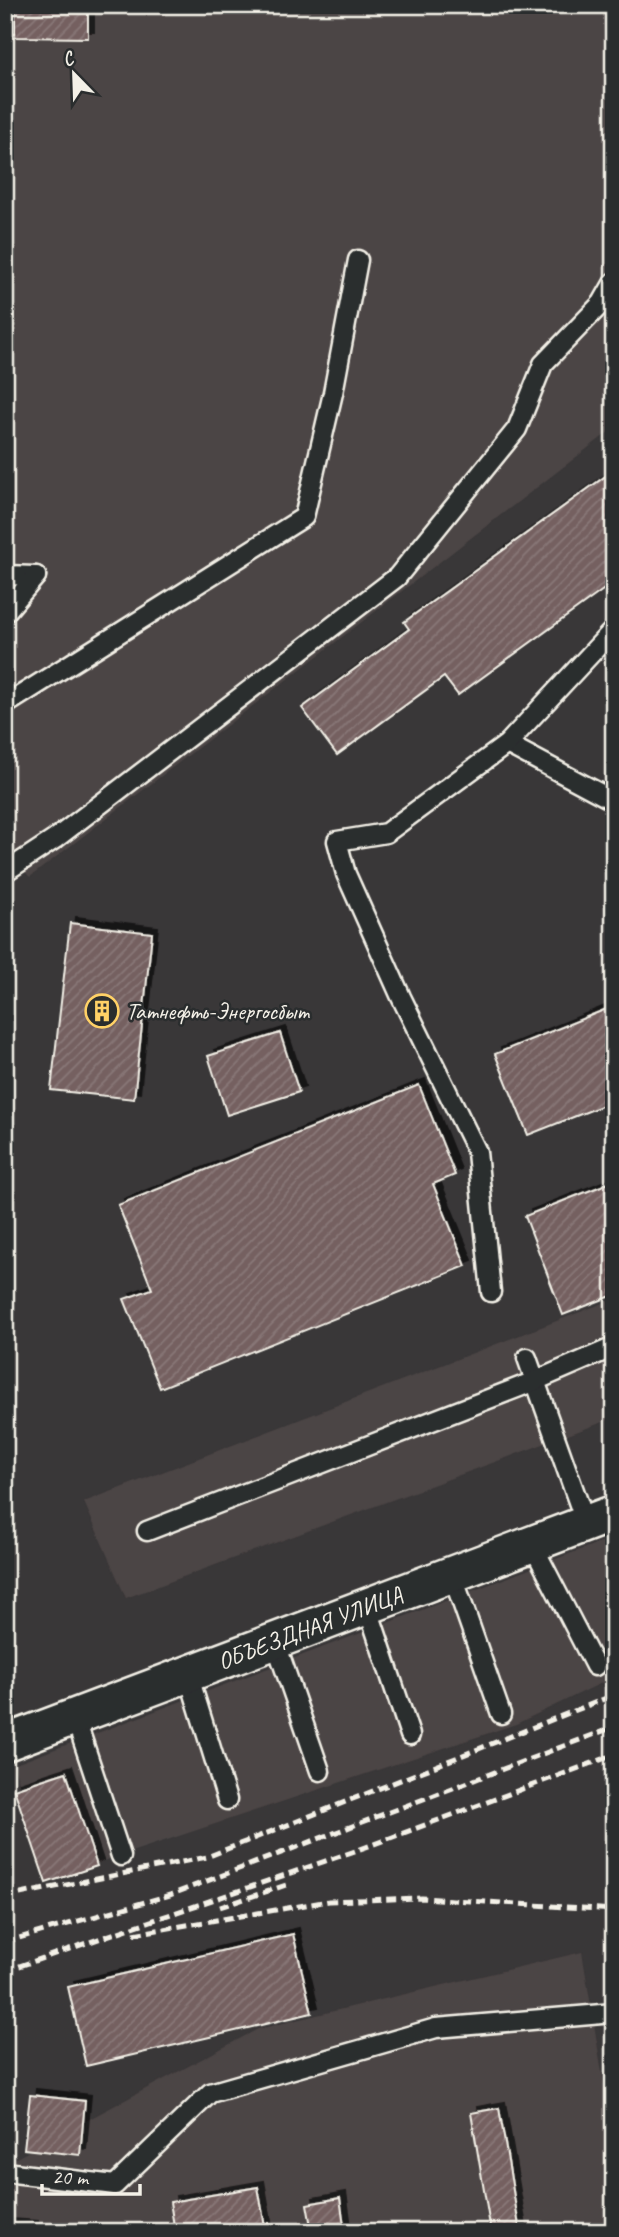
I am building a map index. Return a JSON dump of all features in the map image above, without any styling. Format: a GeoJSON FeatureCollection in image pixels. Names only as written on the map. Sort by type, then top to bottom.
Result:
{"type":"FeatureCollection","features":[{"type":"Feature","properties":{"kind":"street","name":"ОБЪЕЗДНАЯ УЛИЦА"},"geometry":{"type":"LineString","coordinates":[[5,1743],[600,1519]]}},
{"type":"Feature","properties":{"kind":"lane"},"geometry":{"type":"LineString","coordinates":[[5,705],[304,517],[333,393],[358,260]]}},
{"type":"Feature","properties":{"kind":"lane"},"geometry":{"type":"LineString","coordinates":[[5,872],[55,839],[397,577],[517,429],[543,364],[602,303],[614,282]]}},
{"type":"Feature","properties":{"kind":"lane"},"geometry":{"type":"LineString","coordinates":[[5,575],[36,576],[5,613]]}},
{"type":"Feature","properties":{"kind":"lane"},"geometry":{"type":"LineString","coordinates":[[491,1292],[485,1208],[477,1152],[401,997],[346,874],[337,841],[386,833],[507,744],[614,629]]}},
{"type":"Feature","properties":{"kind":"lane"},"geometry":{"type":"LineString","coordinates":[[507,744],[614,801]]}},
{"type":"Feature","properties":{"kind":"lane"},"geometry":{"type":"LineString","coordinates":[[147,1531],[535,1381],[614,1347]]}},
{"type":"Feature","properties":{"kind":"lane"},"geometry":{"type":"LineString","coordinates":[[527,1358],[535,1381],[600,1519]]}},
{"type":"Feature","properties":{"kind":"lane"},"geometry":{"type":"LineString","coordinates":[[532,1544],[595,1666]]}},
{"type":"Feature","properties":{"kind":"lane"},"geometry":{"type":"LineString","coordinates":[[452,1574],[501,1714]]}},
{"type":"Feature","properties":{"kind":"lane"},"geometry":{"type":"LineString","coordinates":[[367,1606],[410,1735]]}},
{"type":"Feature","properties":{"kind":"lane"},"geometry":{"type":"LineString","coordinates":[[275,1641],[320,1771]]}},
{"type":"Feature","properties":{"kind":"lane"},"geometry":{"type":"LineString","coordinates":[[187,1674],[227,1800]]}},
{"type":"Feature","properties":{"kind":"lane"},"geometry":{"type":"LineString","coordinates":[[75,1717],[121,1856]]}},
{"type":"Feature","properties":{"kind":"lane"},"geometry":{"type":"LineString","coordinates":[[5,2172],[115,2185],[210,2093],[436,2028],[614,2013]]}},
{"type":"Feature","properties":{"kind":"shaded area"},"geometry":{"type":"Polygon","coordinates":[[[5,5],[614,5],[614,428],[30,877],[5,851],[5,5]]]}},
{"type":"Feature","properties":{"kind":"shaded area"},"geometry":{"type":"Polygon","coordinates":[[[614,1299],[614,1418],[126,1598],[84,1502],[614,1299]]]}},
{"type":"Feature","properties":{"kind":"shaded area"},"geometry":{"type":"Polygon","coordinates":[[[614,1537],[614,1677],[516,1724],[53,1878],[13,1765],[614,1537]]]}},
{"type":"Feature","properties":{"kind":"shaded area"},"geometry":{"type":"Polygon","coordinates":[[[582,1952],[614,2145],[614,2232],[5,2232],[5,2164],[258,2029],[582,1952]]]}},
{"type":"Feature","properties":{"kind":"building"},"geometry":{"type":"Polygon","coordinates":[[[15,5],[88,5],[88,38],[15,37],[15,5]]]}},
{"type":"Feature","properties":{"kind":"building"},"geometry":{"type":"Polygon","coordinates":[[[614,470],[614,582],[458,695],[444,677],[337,755],[302,708],[409,629],[404,622],[614,470]]]}},
{"type":"Feature","properties":{"kind":"building","name":"Татнефть-Энергосбыт"},"geometry":{"type":"Polygon","coordinates":[[[70,923],[152,933],[134,1099],[51,1090],[70,923]]]}},
{"type":"Feature","properties":{"kind":"building"},"geometry":{"type":"Polygon","coordinates":[[[614,1006],[614,1101],[528,1135],[495,1054],[614,1006]]]}},
{"type":"Feature","properties":{"kind":"building"},"geometry":{"type":"Polygon","coordinates":[[[280,1033],[299,1092],[227,1115],[208,1056],[280,1033]]]}},
{"type":"Feature","properties":{"kind":"building"},"geometry":{"type":"Polygon","coordinates":[[[419,1085],[455,1175],[433,1184],[466,1266],[160,1388],[124,1299],[152,1289],[118,1205],[419,1085]]]}},
{"type":"Feature","properties":{"kind":"building"},"geometry":{"type":"Polygon","coordinates":[[[614,1181],[614,1295],[563,1315],[525,1216],[614,1181]]]}},
{"type":"Feature","properties":{"kind":"building"},"geometry":{"type":"Polygon","coordinates":[[[66,1772],[97,1866],[46,1883],[14,1789],[66,1772]]]}},
{"type":"Feature","properties":{"kind":"building"},"geometry":{"type":"Polygon","coordinates":[[[293,1934],[312,2013],[86,2066],[68,1987],[293,1934]]]}},
{"type":"Feature","properties":{"kind":"building"},"geometry":{"type":"Polygon","coordinates":[[[30,2095],[85,2101],[80,2155],[24,2149],[30,2095]]]}},
{"type":"Feature","properties":{"kind":"building"},"geometry":{"type":"Polygon","coordinates":[[[499,2108],[520,2232],[491,2232],[471,2113],[499,2108]]]}},
{"type":"Feature","properties":{"kind":"building"},"geometry":{"type":"Polygon","coordinates":[[[258,2187],[266,2232],[175,2232],[170,2202],[258,2187]]]}},
{"type":"Feature","properties":{"kind":"building"},"geometry":{"type":"Polygon","coordinates":[[[340,2198],[345,2232],[312,2232],[307,2204],[340,2198]]]}},
{"type":"Feature","properties":{"kind":"building"},"geometry":{"type":"Polygon","coordinates":[[[5,2225],[32,2227],[32,2232],[5,2232],[5,2225]]]}},
{"type":"Feature","properties":{"kind":"railway"},"geometry":{"type":"LineString","coordinates":[[5,1897],[207,1857],[614,1695]]}},
{"type":"Feature","properties":{"kind":"railway"},"geometry":{"type":"LineString","coordinates":[[5,1942],[170,1895],[614,1727]]}},
{"type":"Feature","properties":{"kind":"railway"},"geometry":{"type":"LineString","coordinates":[[5,1971],[355,1851],[614,1755]]}},
{"type":"Feature","properties":{"kind":"railway"},"geometry":{"type":"LineString","coordinates":[[220,1907],[286,1885]]}},
{"type":"Feature","properties":{"kind":"railway"},"geometry":{"type":"LineString","coordinates":[[134,1934],[329,1901],[422,1898],[614,1910]]}},
{"type":"Feature","properties":{"kind":"place","name":"Татнефть-Энергосбыт"},"geometry":{"type":"Point","coordinates":[102,1011]}}]}
